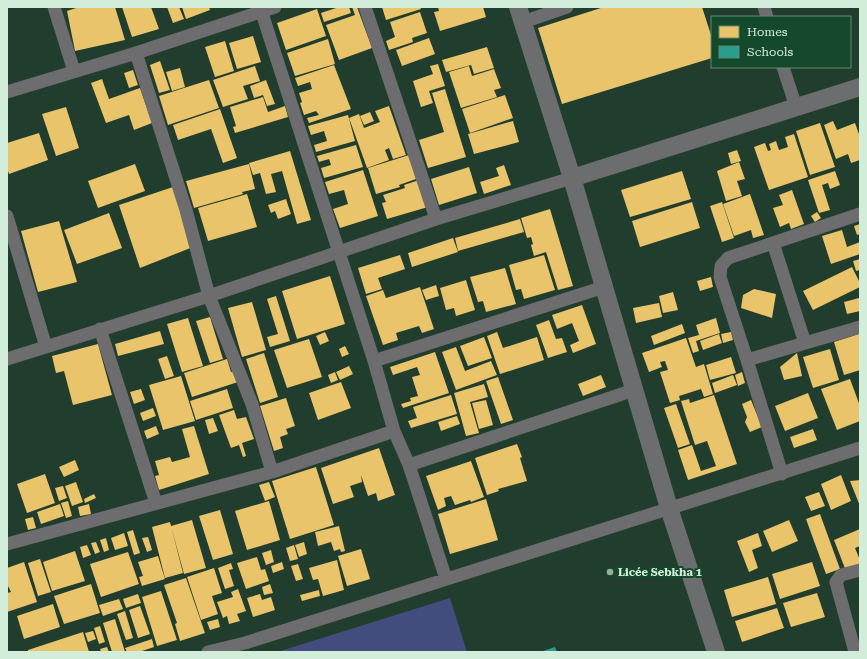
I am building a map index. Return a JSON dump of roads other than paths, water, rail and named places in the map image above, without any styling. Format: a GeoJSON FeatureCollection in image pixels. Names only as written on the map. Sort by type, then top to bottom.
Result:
{"type":"FeatureCollection","features":[{"type":"Feature","properties":{"kind":"street"},"geometry":{"type":"LineString","coordinates":[[54,7],[74,71]]}},
{"type":"Feature","properties":{"kind":"street"},"geometry":{"type":"LineString","coordinates":[[7,92],[136,53],[261,9],[275,7]]}},
{"type":"Feature","properties":{"kind":"street"},"geometry":{"type":"LineString","coordinates":[[365,7],[436,219]]}},
{"type":"Feature","properties":{"kind":"street"},"geometry":{"type":"LineString","coordinates":[[568,7],[521,15],[572,178],[669,508],[716,652]]}},
{"type":"Feature","properties":{"kind":"street"},"geometry":{"type":"LineString","coordinates":[[261,9],[374,361],[394,431],[409,465],[446,579]]}},
{"type":"Feature","properties":{"kind":"street"},"geometry":{"type":"LineString","coordinates":[[136,53],[186,210],[208,296],[252,404],[272,472]]}},
{"type":"Feature","properties":{"kind":"street"},"geometry":{"type":"LineString","coordinates":[[783,68],[796,107]]}},
{"type":"Feature","properties":{"kind":"street"},"geometry":{"type":"LineString","coordinates":[[7,359],[208,296],[436,219],[572,178],[860,87]]}},
{"type":"Feature","properties":{"kind":"street"},"geometry":{"type":"LineString","coordinates":[[782,474],[720,277],[721,266],[728,258],[860,214]]}},
{"type":"Feature","properties":{"kind":"street"},"geometry":{"type":"LineString","coordinates":[[7,216],[46,347]]}},
{"type":"Feature","properties":{"kind":"street"},"geometry":{"type":"LineString","coordinates":[[773,243],[805,343]]}},
{"type":"Feature","properties":{"kind":"street"},"geometry":{"type":"LineString","coordinates":[[374,361],[604,287]]}},
{"type":"Feature","properties":{"kind":"street"},"geometry":{"type":"LineString","coordinates":[[747,360],[860,327]]}},
{"type":"Feature","properties":{"kind":"street"},"geometry":{"type":"LineString","coordinates":[[100,329],[156,503]]}},
{"type":"Feature","properties":{"kind":"street"},"geometry":{"type":"LineString","coordinates":[[409,465],[634,390]]}},
{"type":"Feature","properties":{"kind":"street"},"geometry":{"type":"LineString","coordinates":[[7,544],[272,472],[394,431]]}},
{"type":"Feature","properties":{"kind":"street"},"geometry":{"type":"LineString","coordinates":[[208,652],[246,647],[446,579],[669,508],[782,474],[860,448]]}},
{"type":"Feature","properties":{"kind":"street"},"geometry":{"type":"LineString","coordinates":[[855,652],[836,582],[841,575],[860,570]]}},
{"type":"Feature","properties":{"kind":"place","name":"Licée Sebkha 1"},"geometry":{"type":"Point","coordinates":[610,572]}}]}
